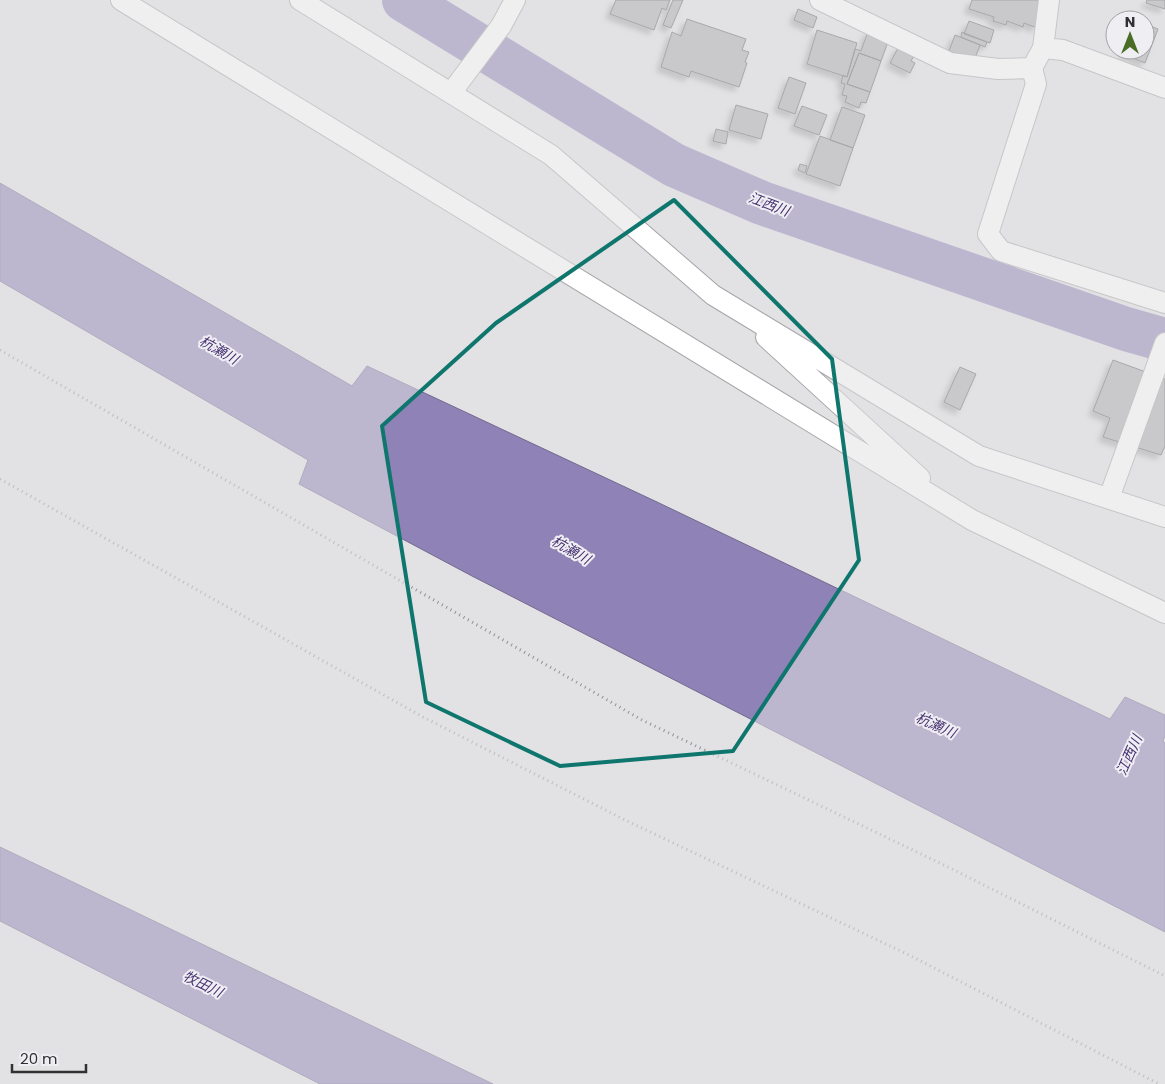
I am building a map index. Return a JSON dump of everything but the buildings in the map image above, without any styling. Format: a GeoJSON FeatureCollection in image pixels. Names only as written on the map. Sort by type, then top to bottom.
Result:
{"type":"FeatureCollection","features":[{"type":"Feature","properties":{"kind":"street"},"geometry":{"type":"LineString","coordinates":[[121,0],[972,520],[1165,613]]}},
{"type":"Feature","properties":{"kind":"street"},"geometry":{"type":"LineString","coordinates":[[300,0],[552,155],[713,295],[979,456],[1165,517]]}},
{"type":"Feature","properties":{"kind":"street"},"geometry":{"type":"LineString","coordinates":[[451,93],[501,26],[515,0]]}},
{"type":"Feature","properties":{"kind":"street"},"geometry":{"type":"LineString","coordinates":[[820,0],[950,63],[998,69],[1032,68]]}},
{"type":"Feature","properties":{"kind":"street"},"geometry":{"type":"LineString","coordinates":[[1050,0],[1043,48],[1032,68],[1036,84],[988,234],[1001,251],[1165,302]]}},
{"type":"Feature","properties":{"kind":"street"},"geometry":{"type":"LineString","coordinates":[[1043,48],[1063,50],[1165,88]]}},
{"type":"Feature","properties":{"kind":"street"},"geometry":{"type":"LineString","coordinates":[[734,307],[953,508]]}},
{"type":"Feature","properties":{"kind":"street"},"geometry":{"type":"LineString","coordinates":[[1109,498],[1165,343]]}},
{"type":"Feature","properties":{"kind":"path"},"geometry":{"type":"LineString","coordinates":[[0,350],[642,720],[946,866],[1165,976]]}},
{"type":"Feature","properties":{"kind":"path"},"geometry":{"type":"LineString","coordinates":[[0,479],[423,717],[625,820],[909,956],[1159,1084]]}},
{"type":"Feature","properties":{"kind":"highlighted area"},"geometry":{"type":"Polygon","coordinates":[[[674,200],[832,359],[859,560],[733,751],[560,766],[426,702],[382,426],[496,323],[674,200]]]}},
{"type":"Feature","properties":{"kind":"water","name":"杭瀬川"},"geometry":{"type":"Polygon","coordinates":[[[0,183],[352,386],[367,366],[657,502],[1110,719],[1125,697],[1165,715],[1165,736],[1163,741],[1165,743],[1165,932],[472,576],[299,484],[308,460],[0,281],[0,183]]]}},
{"type":"Feature","properties":{"kind":"water","name":"牧田川"},"geometry":{"type":"Polygon","coordinates":[[[0,847],[493,1084],[320,1084],[0,921],[0,847]]]}},
{"type":"Feature","properties":{"kind":"waterway","name":"江西川"},"geometry":{"type":"LineString","coordinates":[[404,0],[674,165],[762,203],[1126,329],[1165,340]]}}]}
